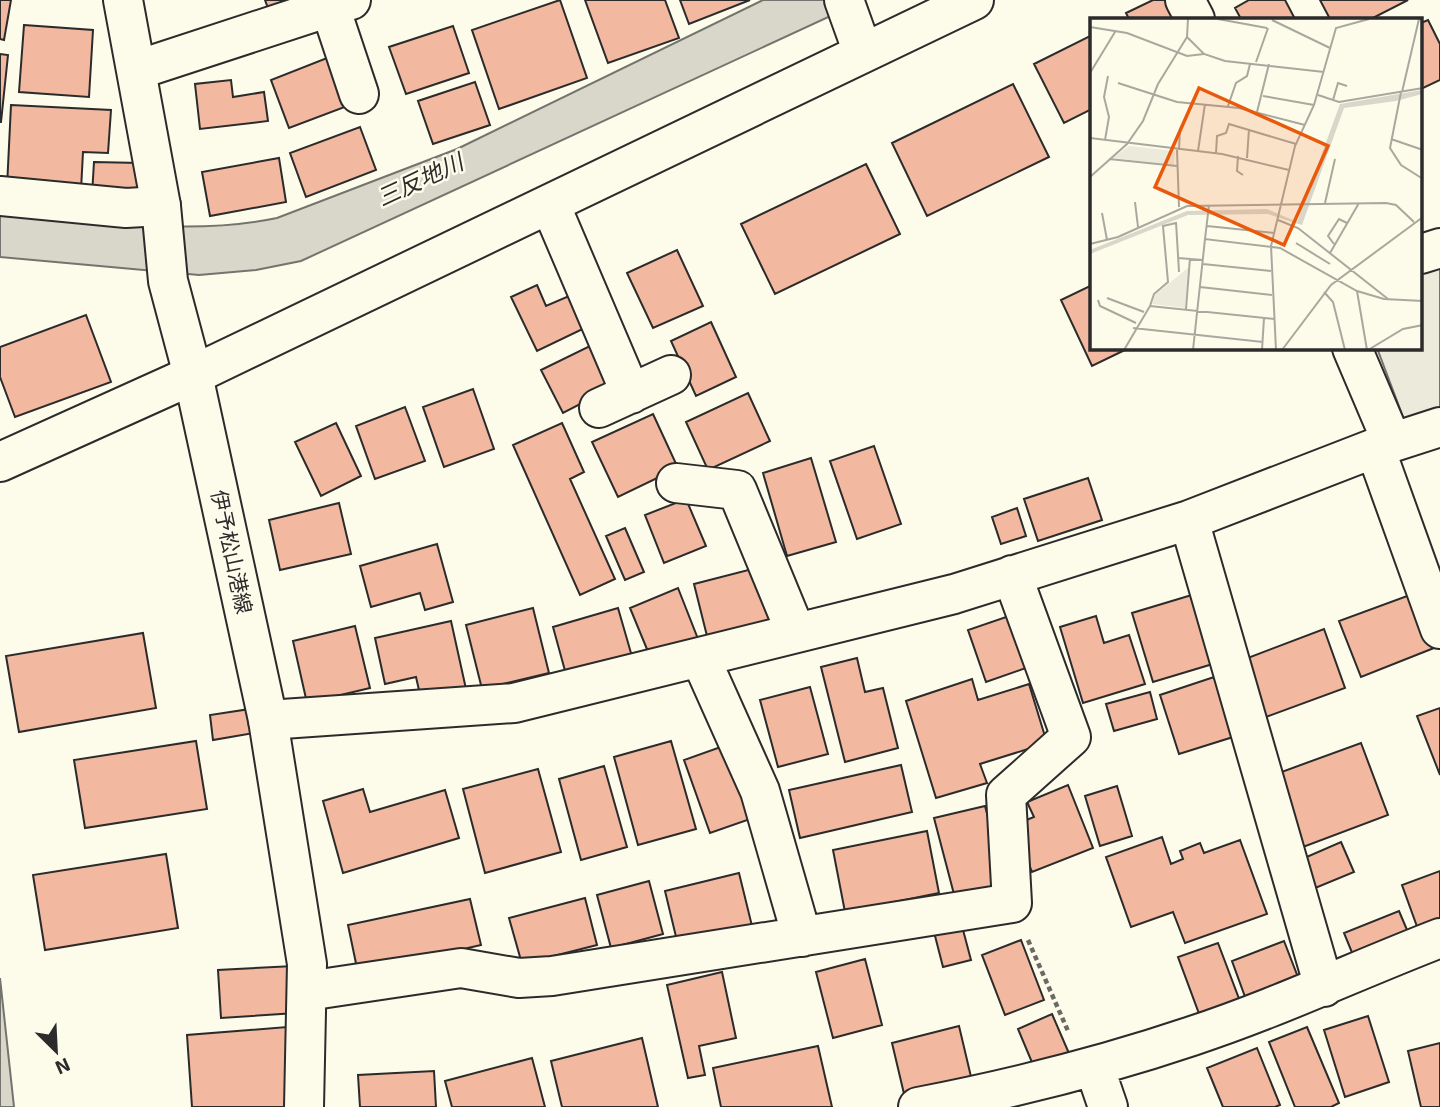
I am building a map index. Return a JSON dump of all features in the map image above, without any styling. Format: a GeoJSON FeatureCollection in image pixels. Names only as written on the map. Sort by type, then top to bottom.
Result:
{"type":"FeatureCollection","features":[{"type":"Feature","properties":{"kind":"street","name":"伊予松山港線"},"geometry":{"type":"LineString","coordinates":[[123,0],[161,212],[168,281],[193,375],[268,720],[307,964],[304,1107]]}},
{"type":"Feature","properties":{"kind":"street"},"geometry":{"type":"LineString","coordinates":[[0,462],[193,375],[550,204],[855,30],[974,0]]}},
{"type":"Feature","properties":{"kind":"street"},"geometry":{"type":"LineString","coordinates":[[1185,0],[1194,18]]}},
{"type":"Feature","properties":{"kind":"street"},"geometry":{"type":"LineString","coordinates":[[137,70],[340,4],[359,94]]}},
{"type":"Feature","properties":{"kind":"street"},"geometry":{"type":"LineString","coordinates":[[0,196],[161,212]]}},
{"type":"Feature","properties":{"kind":"street"},"geometry":{"type":"LineString","coordinates":[[550,204],[615,401],[671,375]]}},
{"type":"Feature","properties":{"kind":"street"},"geometry":{"type":"LineString","coordinates":[[1422,254],[1440,248]]}},
{"type":"Feature","properties":{"kind":"street"},"geometry":{"type":"LineString","coordinates":[[1353,350],[1440,629]]}},
{"type":"Feature","properties":{"kind":"street"},"geometry":{"type":"LineString","coordinates":[[268,720],[514,703],[954,594],[1189,520],[1383,445],[1440,427]]}},
{"type":"Feature","properties":{"kind":"street"},"geometry":{"type":"LineString","coordinates":[[676,483],[737,490],[796,633]]}},
{"type":"Feature","properties":{"kind":"street"},"geometry":{"type":"LineString","coordinates":[[1189,520],[1324,987]]}},
{"type":"Feature","properties":{"kind":"street"},"geometry":{"type":"LineString","coordinates":[[307,991],[461,968],[519,978],[552,976],[1012,903],[1006,795],[1072,737],[1012,575]]}},
{"type":"Feature","properties":{"kind":"street"},"geometry":{"type":"LineString","coordinates":[[700,657],[760,791],[803,937]]}},
{"type":"Feature","properties":{"kind":"street"},"geometry":{"type":"LineString","coordinates":[[918,1107],[991,1093],[1193,1036],[1324,987],[1348,974],[1440,937]]}},
{"type":"Feature","properties":{"kind":"street"},"geometry":{"type":"LineString","coordinates":[[1089,1066],[1108,1107]]}},
{"type":"Feature","properties":{"kind":"path"},"geometry":{"type":"LineString","coordinates":[[1012,903],[1089,1066]]}},
{"type":"Feature","properties":{"kind":"shaded area"},"geometry":{"type":"Polygon","coordinates":[[[1440,262],[1440,411],[1405,422],[1378,350],[1422,350],[1422,268],[1440,262]]]}},
{"type":"Feature","properties":{"kind":"water","name":"三反地川"},"geometry":{"type":"Polygon","coordinates":[[[763,0],[865,0],[301,261],[256,270],[199,275],[0,257],[0,210],[139,225],[208,226],[277,218],[457,149],[763,0]]]}},
{"type":"Feature","properties":{"kind":"water"},"geometry":{"type":"Polygon","coordinates":[[[0,978],[14,1107],[0,1107],[0,978]]]}},
{"type":"Feature","properties":{"kind":"building"},"geometry":{"type":"Polygon","coordinates":[[[0,0],[11,0],[4,40],[0,39],[0,0]]]}},
{"type":"Feature","properties":{"kind":"building"},"geometry":{"type":"Polygon","coordinates":[[[265,0],[303,0],[269,11],[265,0]]]}},
{"type":"Feature","properties":{"kind":"building"},"geometry":{"type":"Polygon","coordinates":[[[560,0],[587,78],[499,109],[472,30],[560,0]]]}},
{"type":"Feature","properties":{"kind":"building"},"geometry":{"type":"Polygon","coordinates":[[[585,0],[665,0],[679,38],[608,63],[585,0]]]}},
{"type":"Feature","properties":{"kind":"building"},"geometry":{"type":"Polygon","coordinates":[[[680,0],[750,0],[689,24],[680,0]]]}},
{"type":"Feature","properties":{"kind":"building"},"geometry":{"type":"Polygon","coordinates":[[[1153,0],[1170,0],[1179,18],[1128,18],[1126,13],[1153,0]]]}},
{"type":"Feature","properties":{"kind":"building"},"geometry":{"type":"Polygon","coordinates":[[[1249,0],[1285,0],[1294,18],[1240,18],[1235,8],[1249,0]]]}},
{"type":"Feature","properties":{"kind":"building"},"geometry":{"type":"Polygon","coordinates":[[[1320,0],[1408,0],[1373,18],[1329,18],[1320,0]]]}},
{"type":"Feature","properties":{"kind":"building"},"geometry":{"type":"Polygon","coordinates":[[[1428,20],[1440,44],[1440,80],[1422,89],[1422,23],[1428,20]]]}},
{"type":"Feature","properties":{"kind":"building"},"geometry":{"type":"Polygon","coordinates":[[[24,25],[93,30],[89,97],[19,92],[24,25]]]}},
{"type":"Feature","properties":{"kind":"building"},"geometry":{"type":"Polygon","coordinates":[[[453,26],[469,73],[406,94],[389,47],[453,26]]]}},
{"type":"Feature","properties":{"kind":"building"},"geometry":{"type":"Polygon","coordinates":[[[1090,36],[1090,110],[1064,123],[1034,64],[1090,36]]]}},
{"type":"Feature","properties":{"kind":"building"},"geometry":{"type":"Polygon","coordinates":[[[0,54],[8,55],[1,122],[0,122],[0,54]]]}},
{"type":"Feature","properties":{"kind":"building"},"geometry":{"type":"Polygon","coordinates":[[[332,56],[350,105],[289,128],[271,80],[332,56]]]}},
{"type":"Feature","properties":{"kind":"building"},"geometry":{"type":"Polygon","coordinates":[[[231,80],[233,97],[264,92],[268,121],[200,129],[195,84],[231,80]]]}},
{"type":"Feature","properties":{"kind":"building"},"geometry":{"type":"Polygon","coordinates":[[[475,82],[490,125],[433,144],[418,101],[475,82]]]}},
{"type":"Feature","properties":{"kind":"building"},"geometry":{"type":"Polygon","coordinates":[[[1013,84],[1049,157],[927,216],[892,143],[1013,84]]]}},
{"type":"Feature","properties":{"kind":"building"},"geometry":{"type":"Polygon","coordinates":[[[11,105],[111,110],[108,153],[83,152],[81,190],[7,187],[11,105]]]}},
{"type":"Feature","properties":{"kind":"building"},"geometry":{"type":"Polygon","coordinates":[[[360,127],[376,170],[306,197],[290,153],[360,127]]]}},
{"type":"Feature","properties":{"kind":"building"},"geometry":{"type":"Polygon","coordinates":[[[279,158],[286,202],[210,216],[202,172],[279,158]]]}},
{"type":"Feature","properties":{"kind":"building"},"geometry":{"type":"Polygon","coordinates":[[[94,162],[140,163],[138,196],[92,195],[94,162]]]}},
{"type":"Feature","properties":{"kind":"building"},"geometry":{"type":"Polygon","coordinates":[[[866,164],[900,234],[775,294],[741,224],[866,164]]]}},
{"type":"Feature","properties":{"kind":"building"},"geometry":{"type":"Polygon","coordinates":[[[677,250],[703,306],[653,328],[627,273],[677,250]]]}},
{"type":"Feature","properties":{"kind":"building"},"geometry":{"type":"Polygon","coordinates":[[[537,285],[546,306],[576,293],[591,325],[537,351],[511,297],[537,285]]]}},
{"type":"Feature","properties":{"kind":"building"},"geometry":{"type":"Polygon","coordinates":[[[1090,286],[1090,350],[1125,350],[1092,366],[1061,300],[1090,286]]]}},
{"type":"Feature","properties":{"kind":"building"},"geometry":{"type":"Polygon","coordinates":[[[86,315],[111,382],[15,417],[0,377],[0,347],[86,315]]]}},
{"type":"Feature","properties":{"kind":"building"},"geometry":{"type":"Polygon","coordinates":[[[711,322],[736,377],[696,396],[671,341],[711,322]]]}},
{"type":"Feature","properties":{"kind":"building"},"geometry":{"type":"Polygon","coordinates":[[[596,343],[617,385],[563,413],[541,370],[596,343]]]}},
{"type":"Feature","properties":{"kind":"building"},"geometry":{"type":"Polygon","coordinates":[[[473,389],[494,449],[444,467],[423,407],[473,389]]]}},
{"type":"Feature","properties":{"kind":"building"},"geometry":{"type":"Polygon","coordinates":[[[748,393],[770,441],[708,470],[686,422],[748,393]]]}},
{"type":"Feature","properties":{"kind":"building"},"geometry":{"type":"Polygon","coordinates":[[[405,407],[425,461],[375,479],[356,426],[405,407]]]}},
{"type":"Feature","properties":{"kind":"building"},"geometry":{"type":"Polygon","coordinates":[[[653,414],[678,468],[618,497],[592,442],[653,414]]]}},
{"type":"Feature","properties":{"kind":"building"},"geometry":{"type":"Polygon","coordinates":[[[336,423],[361,476],[321,496],[295,442],[336,423]]]}},
{"type":"Feature","properties":{"kind":"building"},"geometry":{"type":"Polygon","coordinates":[[[562,423],[584,472],[570,479],[615,579],[580,595],[513,445],[562,423]]]}},
{"type":"Feature","properties":{"kind":"building"},"geometry":{"type":"Polygon","coordinates":[[[874,446],[901,524],[857,539],[830,461],[874,446]]]}},
{"type":"Feature","properties":{"kind":"building"},"geometry":{"type":"Polygon","coordinates":[[[811,458],[836,542],[787,556],[763,473],[811,458]]]}},
{"type":"Feature","properties":{"kind":"building"},"geometry":{"type":"Polygon","coordinates":[[[1088,478],[1102,520],[1038,541],[1024,499],[1088,478]]]}},
{"type":"Feature","properties":{"kind":"building"},"geometry":{"type":"Polygon","coordinates":[[[686,499],[706,546],[664,563],[645,515],[686,499]]]}},
{"type":"Feature","properties":{"kind":"building"},"geometry":{"type":"Polygon","coordinates":[[[339,503],[351,554],[280,570],[269,520],[339,503]]]}},
{"type":"Feature","properties":{"kind":"building"},"geometry":{"type":"Polygon","coordinates":[[[1017,508],[1026,536],[1001,544],[992,517],[1017,508]]]}},
{"type":"Feature","properties":{"kind":"building"},"geometry":{"type":"Polygon","coordinates":[[[625,528],[644,572],[625,580],[606,536],[625,528]]]}},
{"type":"Feature","properties":{"kind":"building"},"geometry":{"type":"Polygon","coordinates":[[[437,544],[453,602],[425,610],[420,593],[371,607],[360,566],[437,544]]]}},
{"type":"Feature","properties":{"kind":"building"},"geometry":{"type":"Polygon","coordinates":[[[764,566],[778,622],[708,640],[694,584],[764,566]]]}},
{"type":"Feature","properties":{"kind":"building"},"geometry":{"type":"Polygon","coordinates":[[[678,588],[698,639],[651,659],[630,608],[678,588]]]}},
{"type":"Feature","properties":{"kind":"building"},"geometry":{"type":"Polygon","coordinates":[[[1418,592],[1439,646],[1361,677],[1339,621],[1418,592]]]}},
{"type":"Feature","properties":{"kind":"building"},"geometry":{"type":"Polygon","coordinates":[[[1195,594],[1216,663],[1153,682],[1132,613],[1195,594]]]}},
{"type":"Feature","properties":{"kind":"building"},"geometry":{"type":"Polygon","coordinates":[[[533,608],[549,673],[482,689],[466,625],[533,608]]]}},
{"type":"Feature","properties":{"kind":"building"},"geometry":{"type":"Polygon","coordinates":[[[618,608],[633,660],[567,678],[553,627],[618,608]]]}},
{"type":"Feature","properties":{"kind":"building"},"geometry":{"type":"Polygon","coordinates":[[[1009,616],[1026,668],[986,682],[968,630],[1009,616]]]}},
{"type":"Feature","properties":{"kind":"building"},"geometry":{"type":"Polygon","coordinates":[[[1096,616],[1104,643],[1129,635],[1145,684],[1083,703],[1060,627],[1096,616]]]}},
{"type":"Feature","properties":{"kind":"building"},"geometry":{"type":"Polygon","coordinates":[[[451,621],[466,689],[421,699],[416,677],[385,684],[375,638],[451,621]]]}},
{"type":"Feature","properties":{"kind":"building"},"geometry":{"type":"Polygon","coordinates":[[[355,626],[370,688],[307,703],[293,641],[355,626]]]}},
{"type":"Feature","properties":{"kind":"building"},"geometry":{"type":"Polygon","coordinates":[[[1324,629],[1345,688],[1266,717],[1245,659],[1324,629]]]}},
{"type":"Feature","properties":{"kind":"building"},"geometry":{"type":"Polygon","coordinates":[[[143,633],[156,708],[19,732],[6,656],[143,633]]]}},
{"type":"Feature","properties":{"kind":"building"},"geometry":{"type":"Polygon","coordinates":[[[857,658],[865,692],[883,688],[898,748],[845,762],[821,667],[857,658]]]}},
{"type":"Feature","properties":{"kind":"building"},"geometry":{"type":"Polygon","coordinates":[[[1214,677],[1233,737],[1179,754],[1160,695],[1214,677]]]}},
{"type":"Feature","properties":{"kind":"building"},"geometry":{"type":"Polygon","coordinates":[[[972,679],[978,700],[1029,684],[1047,743],[980,764],[987,783],[936,798],[906,701],[972,679]]]}},
{"type":"Feature","properties":{"kind":"building"},"geometry":{"type":"Polygon","coordinates":[[[810,687],[828,754],[778,767],[760,700],[810,687]]]}},
{"type":"Feature","properties":{"kind":"building"},"geometry":{"type":"Polygon","coordinates":[[[1150,692],[1157,719],[1114,731],[1106,704],[1150,692]]]}},
{"type":"Feature","properties":{"kind":"building"},"geometry":{"type":"Polygon","coordinates":[[[1440,708],[1440,775],[1417,716],[1440,708]]]}},
{"type":"Feature","properties":{"kind":"building"},"geometry":{"type":"Polygon","coordinates":[[[250,709],[254,733],[213,740],[210,715],[250,709]]]}},
{"type":"Feature","properties":{"kind":"building"},"geometry":{"type":"Polygon","coordinates":[[[196,741],[207,809],[85,828],[74,760],[196,741]]]}},
{"type":"Feature","properties":{"kind":"building"},"geometry":{"type":"Polygon","coordinates":[[[671,741],[696,829],[638,845],[614,757],[671,741]]]}},
{"type":"Feature","properties":{"kind":"building"},"geometry":{"type":"Polygon","coordinates":[[[1361,743],[1388,815],[1303,847],[1276,774],[1361,743]]]}},
{"type":"Feature","properties":{"kind":"building"},"geometry":{"type":"Polygon","coordinates":[[[729,744],[756,817],[710,833],[684,760],[729,744]]]}},
{"type":"Feature","properties":{"kind":"building"},"geometry":{"type":"Polygon","coordinates":[[[901,765],[912,812],[800,838],[789,790],[901,765]]]}},
{"type":"Feature","properties":{"kind":"building"},"geometry":{"type":"Polygon","coordinates":[[[604,766],[627,847],[581,860],[559,779],[604,766]]]}},
{"type":"Feature","properties":{"kind":"building"},"geometry":{"type":"Polygon","coordinates":[[[538,769],[561,852],[485,873],[463,789],[538,769]]]}},
{"type":"Feature","properties":{"kind":"building"},"geometry":{"type":"Polygon","coordinates":[[[1068,785],[1093,848],[1032,872],[1014,825],[1034,817],[1027,802],[1068,785]]]}},
{"type":"Feature","properties":{"kind":"building"},"geometry":{"type":"Polygon","coordinates":[[[1117,786],[1132,836],[1100,846],[1085,796],[1117,786]]]}},
{"type":"Feature","properties":{"kind":"building"},"geometry":{"type":"Polygon","coordinates":[[[363,789],[370,812],[445,790],[459,838],[343,873],[323,801],[363,789]]]}},
{"type":"Feature","properties":{"kind":"building"},"geometry":{"type":"Polygon","coordinates":[[[985,806],[1006,886],[955,898],[934,818],[985,806]]]}},
{"type":"Feature","properties":{"kind":"building"},"geometry":{"type":"Polygon","coordinates":[[[927,831],[939,893],[845,912],[833,850],[927,831]]]}},
{"type":"Feature","properties":{"kind":"building"},"geometry":{"type":"Polygon","coordinates":[[[1162,837],[1171,864],[1183,859],[1180,851],[1200,843],[1204,853],[1240,840],[1267,914],[1185,943],[1173,912],[1131,927],[1106,857],[1162,837]]]}},
{"type":"Feature","properties":{"kind":"building"},"geometry":{"type":"Polygon","coordinates":[[[1341,842],[1354,872],[1308,891],[1295,862],[1341,842]]]}},
{"type":"Feature","properties":{"kind":"building"},"geometry":{"type":"Polygon","coordinates":[[[166,854],[178,928],[45,950],[33,875],[166,854]]]}},
{"type":"Feature","properties":{"kind":"building"},"geometry":{"type":"Polygon","coordinates":[[[1440,871],[1440,924],[1419,932],[1402,885],[1440,871]]]}},
{"type":"Feature","properties":{"kind":"building"},"geometry":{"type":"Polygon","coordinates":[[[739,873],[752,926],[678,945],[665,891],[739,873]]]}},
{"type":"Feature","properties":{"kind":"building"},"geometry":{"type":"Polygon","coordinates":[[[649,881],[663,934],[611,948],[597,895],[649,881]]]}},
{"type":"Feature","properties":{"kind":"building"},"geometry":{"type":"Polygon","coordinates":[[[585,898],[597,945],[522,964],[509,918],[585,898]]]}},
{"type":"Feature","properties":{"kind":"building"},"geometry":{"type":"Polygon","coordinates":[[[470,899],[481,945],[358,973],[348,925],[470,899]]]}},
{"type":"Feature","properties":{"kind":"building"},"geometry":{"type":"Polygon","coordinates":[[[1399,911],[1410,937],[1355,960],[1344,933],[1399,911]]]}},
{"type":"Feature","properties":{"kind":"building"},"geometry":{"type":"Polygon","coordinates":[[[962,926],[971,960],[943,967],[934,932],[962,926]]]}},
{"type":"Feature","properties":{"kind":"building"},"geometry":{"type":"Polygon","coordinates":[[[1021,940],[1044,1000],[1005,1015],[982,955],[1021,940]]]}},
{"type":"Feature","properties":{"kind":"building"},"geometry":{"type":"Polygon","coordinates":[[[1284,941],[1301,985],[1248,1005],[1232,961],[1284,941]]]}},
{"type":"Feature","properties":{"kind":"building"},"geometry":{"type":"Polygon","coordinates":[[[1218,943],[1241,1004],[1201,1019],[1178,957],[1218,943]]]}},
{"type":"Feature","properties":{"kind":"building"},"geometry":{"type":"Polygon","coordinates":[[[865,959],[882,1025],[833,1038],[816,972],[865,959]]]}},
{"type":"Feature","properties":{"kind":"building"},"geometry":{"type":"Polygon","coordinates":[[[294,966],[296,1013],[221,1018],[218,970],[294,966]]]}},
{"type":"Feature","properties":{"kind":"building"},"geometry":{"type":"Polygon","coordinates":[[[722,972],[736,1038],[699,1046],[705,1075],[688,1078],[667,985],[722,972]]]}},
{"type":"Feature","properties":{"kind":"building"},"geometry":{"type":"Polygon","coordinates":[[[1052,1014],[1071,1058],[1036,1072],[1018,1029],[1052,1014]]]}},
{"type":"Feature","properties":{"kind":"building"},"geometry":{"type":"Polygon","coordinates":[[[1368,1016],[1389,1082],[1345,1097],[1324,1030],[1368,1016]]]}},
{"type":"Feature","properties":{"kind":"building"},"geometry":{"type":"Polygon","coordinates":[[[959,1026],[972,1081],[905,1098],[892,1043],[959,1026]]]}},
{"type":"Feature","properties":{"kind":"building"},"geometry":{"type":"Polygon","coordinates":[[[287,1027],[294,1107],[192,1107],[187,1035],[287,1027]]]}},
{"type":"Feature","properties":{"kind":"building"},"geometry":{"type":"Polygon","coordinates":[[[1307,1027],[1339,1103],[1331,1107],[1295,1107],[1269,1042],[1307,1027]]]}},
{"type":"Feature","properties":{"kind":"building"},"geometry":{"type":"Polygon","coordinates":[[[642,1038],[658,1107],[562,1107],[551,1061],[642,1038]]]}},
{"type":"Feature","properties":{"kind":"building"},"geometry":{"type":"Polygon","coordinates":[[[1440,1043],[1440,1107],[1421,1107],[1408,1051],[1440,1043]]]}},
{"type":"Feature","properties":{"kind":"building"},"geometry":{"type":"Polygon","coordinates":[[[818,1046],[832,1107],[721,1107],[713,1068],[818,1046]]]}},
{"type":"Feature","properties":{"kind":"building"},"geometry":{"type":"Polygon","coordinates":[[[1257,1048],[1280,1105],[1223,1107],[1207,1068],[1257,1048]]]}},
{"type":"Feature","properties":{"kind":"building"},"geometry":{"type":"Polygon","coordinates":[[[532,1058],[545,1107],[452,1107],[445,1081],[532,1058]]]}},
{"type":"Feature","properties":{"kind":"building"},"geometry":{"type":"Polygon","coordinates":[[[434,1071],[436,1107],[360,1107],[358,1075],[434,1071]]]}}]}
